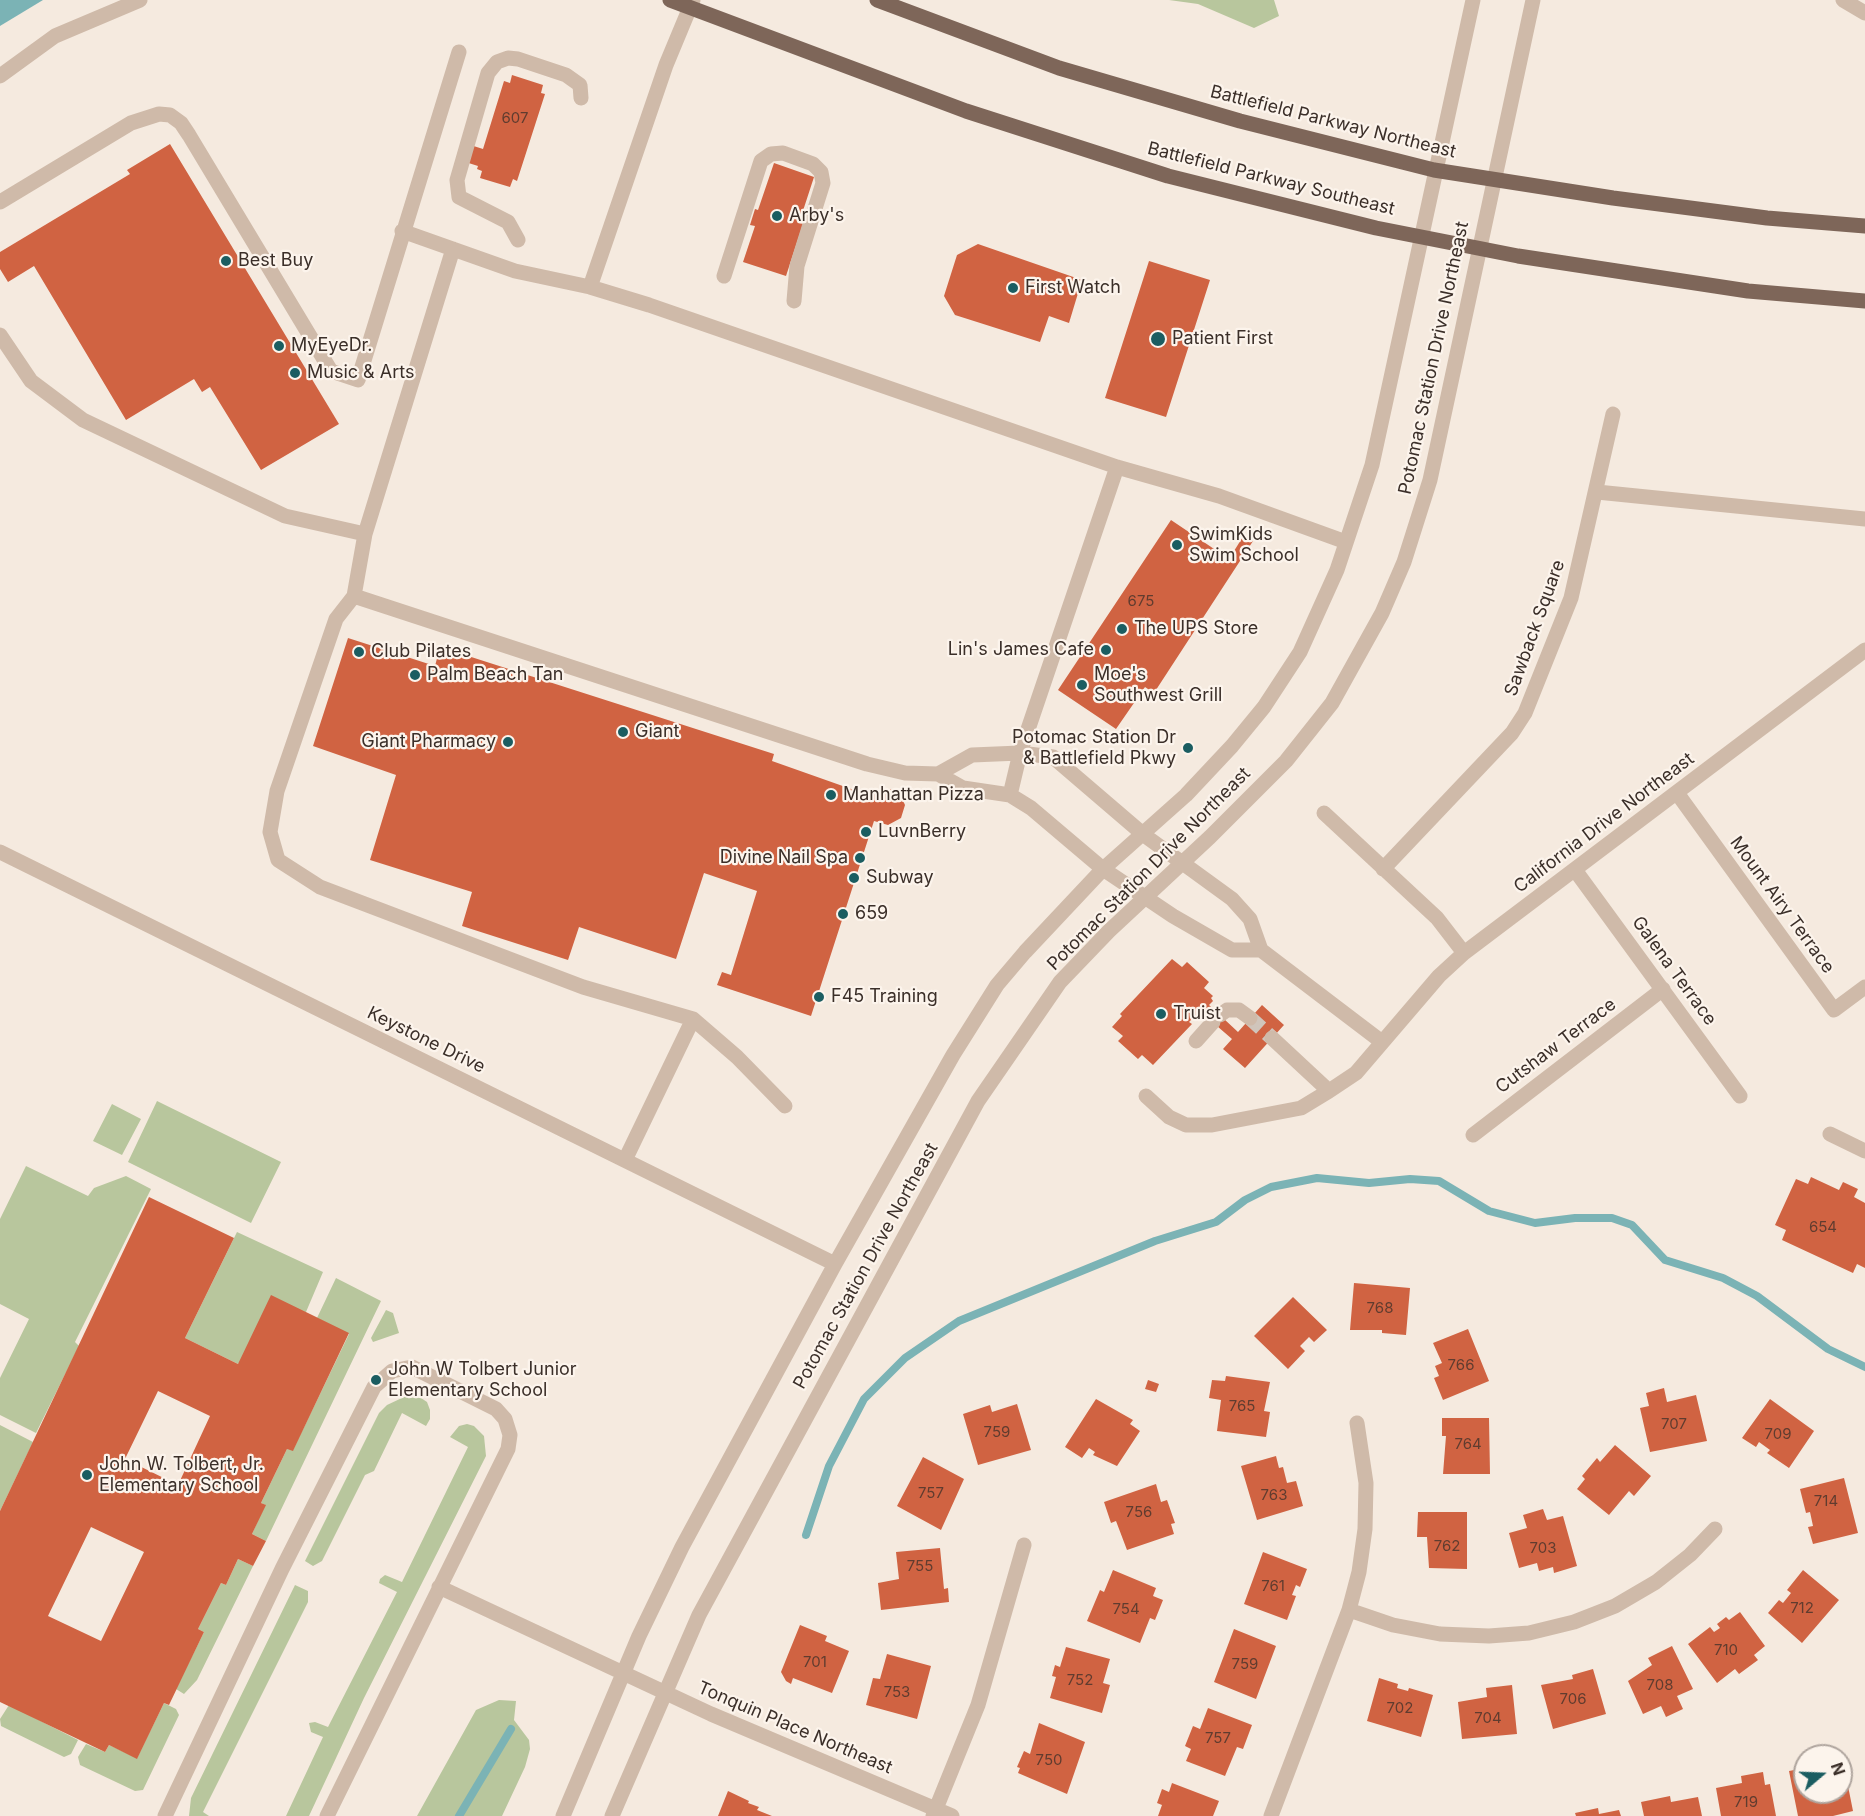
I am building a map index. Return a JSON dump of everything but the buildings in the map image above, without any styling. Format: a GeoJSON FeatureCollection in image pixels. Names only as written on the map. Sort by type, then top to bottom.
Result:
{"type":"FeatureCollection","features":[{"type":"Feature","properties":{"kind":"main road"},"geometry":{"type":"LineString","coordinates":[[670,0],[691,4]]}},
{"type":"Feature","properties":{"kind":"main road","name":"Battlefield Parkway Northeast"},"geometry":{"type":"LineString","coordinates":[[877,0],[1059,68],[1240,121],[1434,170],[1767,218],[1865,226]]}},
{"type":"Feature","properties":{"kind":"main road","name":"Battlefield Parkway Southeast"},"geometry":{"type":"LineString","coordinates":[[691,4],[966,111],[1168,176],[1376,228],[1478,248],[1748,291],[1865,301]]}},
{"type":"Feature","properties":{"kind":"street"},"geometry":{"type":"LineString","coordinates":[[0,76],[55,36],[140,0]]}},
{"type":"Feature","properties":{"kind":"street","name":"Potomac Station Drive Northeast"},"geometry":{"type":"LineString","coordinates":[[563,1816],[624,1672],[682,1546],[834,1264],[952,1055],[997,985],[1066,906],[1103,868],[1186,795],[1264,707],[1300,652],[1346,542],[1372,465],[1434,170],[1473,0]]}},
{"type":"Feature","properties":{"kind":"street","name":"Potomac Station Drive Northeast"},"geometry":{"type":"LineString","coordinates":[[612,1816],[699,1615],[978,1101],[1060,982],[1109,931],[1184,862],[1286,761],[1332,703],[1382,613],[1404,562],[1430,480],[1533,0]]}},
{"type":"Feature","properties":{"kind":"street"},"geometry":{"type":"LineString","coordinates":[[1843,0],[1865,13]]}},
{"type":"Feature","properties":{"kind":"street"},"geometry":{"type":"LineString","coordinates":[[590,287],[666,65],[691,4]]}},
{"type":"Feature","properties":{"kind":"street"},"geometry":{"type":"LineString","coordinates":[[0,202],[131,123],[159,114],[170,115],[185,129],[331,371],[358,380],[459,52]]}},
{"type":"Feature","properties":{"kind":"street"},"geometry":{"type":"LineString","coordinates":[[518,240],[508,222],[459,196],[457,180],[488,73],[497,62],[508,58],[518,59],[566,75],[580,85],[581,98]]}},
{"type":"Feature","properties":{"kind":"street"},"geometry":{"type":"LineString","coordinates":[[724,276],[761,161],[771,154],[783,153],[813,164],[820,172],[823,183],[797,266],[794,301]]}},
{"type":"Feature","properties":{"kind":"street"},"geometry":{"type":"LineString","coordinates":[[402,231],[514,271],[590,287],[649,305],[1117,467],[1219,496],[1346,542]]}},
{"type":"Feature","properties":{"kind":"street"},"geometry":{"type":"LineString","coordinates":[[453,249],[365,534],[354,596],[336,619],[277,791],[270,832],[278,860],[320,887],[583,987],[693,1019],[736,1056],[785,1106]]}},
{"type":"Feature","properties":{"kind":"street"},"geometry":{"type":"LineString","coordinates":[[0,335],[31,381],[83,420],[285,516],[365,534]]}},
{"type":"Feature","properties":{"kind":"street","name":"Sawback Square"},"geometry":{"type":"LineString","coordinates":[[1383,869],[1512,733],[1525,713],[1571,598],[1613,414]]}},
{"type":"Feature","properties":{"kind":"street"},"geometry":{"type":"LineString","coordinates":[[1010,795],[1020,753],[1117,467]]}},
{"type":"Feature","properties":{"kind":"street"},"geometry":{"type":"LineString","coordinates":[[1597,492],[1865,519]]}},
{"type":"Feature","properties":{"kind":"street"},"geometry":{"type":"LineString","coordinates":[[354,596],[867,764],[905,773],[938,774],[963,788],[1010,795],[1145,898],[1232,950],[1261,950]]}},
{"type":"Feature","properties":{"kind":"street","name":"California Drive Northeast"},"geometry":{"type":"LineString","coordinates":[[1146,1096],[1169,1117],[1186,1125],[1212,1125],[1301,1108],[1329,1091],[1356,1073],[1439,976],[1464,953],[1865,650]]}},
{"type":"Feature","properties":{"kind":"street"},"geometry":{"type":"LineString","coordinates":[[938,774],[972,755],[1020,753],[1053,758],[1143,835],[1211,881],[1250,919],[1261,950],[1382,1042]]}},
{"type":"Feature","properties":{"kind":"street","name":"Mount Airy Terrace"},"geometry":{"type":"LineString","coordinates":[[1677,792],[1834,1010],[1865,987]]}},
{"type":"Feature","properties":{"kind":"street"},"geometry":{"type":"LineString","coordinates":[[1324,813],[1437,918],[1464,953]]}},
{"type":"Feature","properties":{"kind":"street","name":"Keystone Drive"},"geometry":{"type":"LineString","coordinates":[[0,852],[834,1264]]}},
{"type":"Feature","properties":{"kind":"street","name":"Galena Terrace"},"geometry":{"type":"LineString","coordinates":[[1575,870],[1740,1096]]}},
{"type":"Feature","properties":{"kind":"street","name":"Cutshaw Terrace"},"geometry":{"type":"LineString","coordinates":[[1473,1135],[1664,989]]}},
{"type":"Feature","properties":{"kind":"street"},"geometry":{"type":"LineString","coordinates":[[1196,1041],[1216,1018],[1227,1010],[1239,1010],[1250,1018]]}},
{"type":"Feature","properties":{"kind":"street"},"geometry":{"type":"LineString","coordinates":[[625,1160],[693,1019]]}},
{"type":"Feature","properties":{"kind":"street"},"geometry":{"type":"LineString","coordinates":[[1272,1038],[1329,1091]]}},
{"type":"Feature","properties":{"kind":"street"},"geometry":{"type":"LineString","coordinates":[[1830,1134],[1865,1151]]}},
{"type":"Feature","properties":{"kind":"street"},"geometry":{"type":"LineString","coordinates":[[165,1816],[282,1569],[374,1387],[392,1371],[412,1367],[496,1409],[505,1419],[510,1436],[508,1449],[327,1816]]}},
{"type":"Feature","properties":{"kind":"street"},"geometry":{"type":"LineString","coordinates":[[1271,1816],[1349,1610],[1359,1572],[1365,1529],[1366,1483],[1357,1423]]}},
{"type":"Feature","properties":{"kind":"street"},"geometry":{"type":"LineString","coordinates":[[1349,1610],[1393,1625],[1440,1634],[1489,1636],[1529,1633],[1574,1622],[1615,1606],[1656,1582],[1690,1555],[1714,1529]]}},
{"type":"Feature","properties":{"kind":"street"},"geometry":{"type":"LineString","coordinates":[[934,1813],[978,1705],[1024,1545]]}},
{"type":"Feature","properties":{"kind":"street","name":"Tonquin Place Northeast"},"geometry":{"type":"LineString","coordinates":[[439,1587],[934,1813],[952,1816]]}},
{"type":"Feature","properties":{"kind":"green space"},"geometry":{"type":"Polygon","coordinates":[[[1169,0],[1274,0],[1279,16],[1254,28],[1198,4],[1169,0]]]}},
{"type":"Feature","properties":{"kind":"green space"},"geometry":{"type":"Polygon","coordinates":[[[157,1101],[281,1162],[251,1223],[128,1162],[157,1101]]]}},
{"type":"Feature","properties":{"kind":"green space"},"geometry":{"type":"Polygon","coordinates":[[[112,1104],[141,1119],[122,1155],[93,1141],[112,1104]]]}},
{"type":"Feature","properties":{"kind":"green space"},"geometry":{"type":"Polygon","coordinates":[[[26,1166],[88,1196],[94,1188],[126,1176],[151,1189],[75,1342],[79,1346],[36,1433],[0,1415],[0,1378],[29,1319],[0,1304],[0,1219],[26,1166]]]}},
{"type":"Feature","properties":{"kind":"green space"},"geometry":{"type":"Polygon","coordinates":[[[237,1232],[323,1272],[306,1312],[238,1364],[185,1338],[237,1232]]]}},
{"type":"Feature","properties":{"kind":"green space"},"geometry":{"type":"Polygon","coordinates":[[[336,1278],[381,1301],[266,1541],[252,1534],[265,1505],[261,1503],[287,1449],[293,1450],[349,1334],[317,1318],[336,1278]]]}},
{"type":"Feature","properties":{"kind":"green space"},"geometry":{"type":"Polygon","coordinates":[[[386,1310],[393,1313],[399,1333],[373,1342],[371,1338],[386,1310]]]}},
{"type":"Feature","properties":{"kind":"green space"},"geometry":{"type":"Polygon","coordinates":[[[404,1397],[421,1398],[427,1402],[430,1419],[426,1426],[402,1413],[374,1471],[365,1475],[322,1561],[313,1566],[305,1561],[379,1413],[387,1405],[404,1397]]]}},
{"type":"Feature","properties":{"kind":"green space"},"geometry":{"type":"Polygon","coordinates":[[[467,1424],[474,1426],[484,1436],[486,1456],[364,1698],[309,1816],[286,1816],[323,1737],[311,1732],[309,1723],[315,1722],[328,1727],[397,1592],[379,1583],[380,1579],[385,1575],[402,1582],[468,1447],[450,1437],[459,1426],[467,1424]]]}},
{"type":"Feature","properties":{"kind":"green space"},"geometry":{"type":"Polygon","coordinates":[[[0,1425],[33,1442],[0,1511],[0,1425]]]}},
{"type":"Feature","properties":{"kind":"green space"},"geometry":{"type":"Polygon","coordinates":[[[238,1559],[253,1566],[197,1680],[184,1694],[176,1689],[204,1632],[198,1629],[221,1583],[226,1585],[238,1559]]]}},
{"type":"Feature","properties":{"kind":"green space"},"geometry":{"type":"Polygon","coordinates":[[[295,1585],[308,1591],[308,1602],[203,1812],[209,1816],[189,1816],[191,1798],[295,1585]]]}},
{"type":"Feature","properties":{"kind":"green space"},"geometry":{"type":"Polygon","coordinates":[[[499,1700],[516,1701],[514,1720],[529,1740],[530,1749],[525,1767],[502,1816],[417,1816],[476,1710],[499,1700]]]}},
{"type":"Feature","properties":{"kind":"green space"},"geometry":{"type":"Polygon","coordinates":[[[164,1703],[176,1709],[179,1715],[143,1790],[135,1791],[80,1765],[78,1757],[86,1744],[105,1752],[109,1745],[137,1758],[164,1703]]]}},
{"type":"Feature","properties":{"kind":"green space"},"geometry":{"type":"Polygon","coordinates":[[[9,1705],[78,1740],[71,1754],[64,1757],[1,1726],[0,1719],[9,1705]]]}},
{"type":"Feature","properties":{"kind":"water"},"geometry":{"type":"Polygon","coordinates":[[[0,0],[43,0],[0,26],[0,0]]]}},
{"type":"Feature","properties":{"kind":"waterway"},"geometry":{"type":"LineString","coordinates":[[806,1535],[829,1466],[864,1399],[905,1358],[959,1321],[1155,1241],[1216,1222],[1245,1200],[1271,1187],[1317,1178],[1369,1183],[1410,1179],[1439,1181],[1489,1211],[1535,1223],[1575,1218],[1612,1218],[1632,1225],[1665,1260],[1723,1278],[1757,1296],[1828,1349],[1865,1367]]}},
{"type":"Feature","properties":{"kind":"waterway"},"geometry":{"type":"LineString","coordinates":[[459,1816],[511,1729]]}},
{"type":"Feature","properties":{"kind":"tunnel"},"geometry":{"type":"LineString","coordinates":[[1250,1018],[1272,1038]]}},
{"type":"Feature","properties":{"kind":"place","name":"Arby's"},"geometry":{"type":"Point","coordinates":[777,216]}},
{"type":"Feature","properties":{"kind":"place","name":"Best Buy"},"geometry":{"type":"Point","coordinates":[226,261]}},
{"type":"Feature","properties":{"kind":"place","name":"First Watch"},"geometry":{"type":"Point","coordinates":[1013,288]}},
{"type":"Feature","properties":{"kind":"place","name":"Patient First"},"geometry":{"type":"Point","coordinates":[1158,339]}},
{"type":"Feature","properties":{"kind":"place","name":"MyEyeDr."},"geometry":{"type":"Point","coordinates":[279,346]}},
{"type":"Feature","properties":{"kind":"place","name":"Music & Arts"},"geometry":{"type":"Point","coordinates":[295,373]}},
{"type":"Feature","properties":{"kind":"place","name":"SwimKids Swim School"},"geometry":{"type":"Point","coordinates":[1177,545]}},
{"type":"Feature","properties":{"kind":"place","name":"The UPS Store"},"geometry":{"type":"Point","coordinates":[1122,629]}},
{"type":"Feature","properties":{"kind":"place","name":"Lin's James Cafe"},"geometry":{"type":"Point","coordinates":[1106,650]}},
{"type":"Feature","properties":{"kind":"place","name":"Club Pilates"},"geometry":{"type":"Point","coordinates":[359,652]}},
{"type":"Feature","properties":{"kind":"place","name":"Palm Beach Tan"},"geometry":{"type":"Point","coordinates":[415,675]}},
{"type":"Feature","properties":{"kind":"place","name":"Moe's Southwest Grill"},"geometry":{"type":"Point","coordinates":[1082,685]}},
{"type":"Feature","properties":{"kind":"place","name":"Giant"},"geometry":{"type":"Point","coordinates":[623,732]}},
{"type":"Feature","properties":{"kind":"place","name":"Giant Pharmacy"},"geometry":{"type":"Point","coordinates":[508,742]}},
{"type":"Feature","properties":{"kind":"place","name":"Potomac Station Dr & Battlefield Pkwy"},"geometry":{"type":"Point","coordinates":[1188,748]}},
{"type":"Feature","properties":{"kind":"place","name":"Manhattan Pizza"},"geometry":{"type":"Point","coordinates":[831,795]}},
{"type":"Feature","properties":{"kind":"place","name":"LuvnBerry"},"geometry":{"type":"Point","coordinates":[866,832]}},
{"type":"Feature","properties":{"kind":"place","name":"Divine Nail Spa"},"geometry":{"type":"Point","coordinates":[860,858]}},
{"type":"Feature","properties":{"kind":"place","name":"Subway"},"geometry":{"type":"Point","coordinates":[854,878]}},
{"type":"Feature","properties":{"kind":"place","name":"659"},"geometry":{"type":"Point","coordinates":[843,914]}},
{"type":"Feature","properties":{"kind":"place","name":"F45 Training"},"geometry":{"type":"Point","coordinates":[819,997]}},
{"type":"Feature","properties":{"kind":"place","name":"Truist"},"geometry":{"type":"Point","coordinates":[1161,1014]}},
{"type":"Feature","properties":{"kind":"place","name":"John W Tolbert Junior Elementary School"},"geometry":{"type":"Point","coordinates":[376,1380]}},
{"type":"Feature","properties":{"kind":"place","name":"John W. Tolbert, Jr. Elementary School"},"geometry":{"type":"Point","coordinates":[87,1475]}}]}
